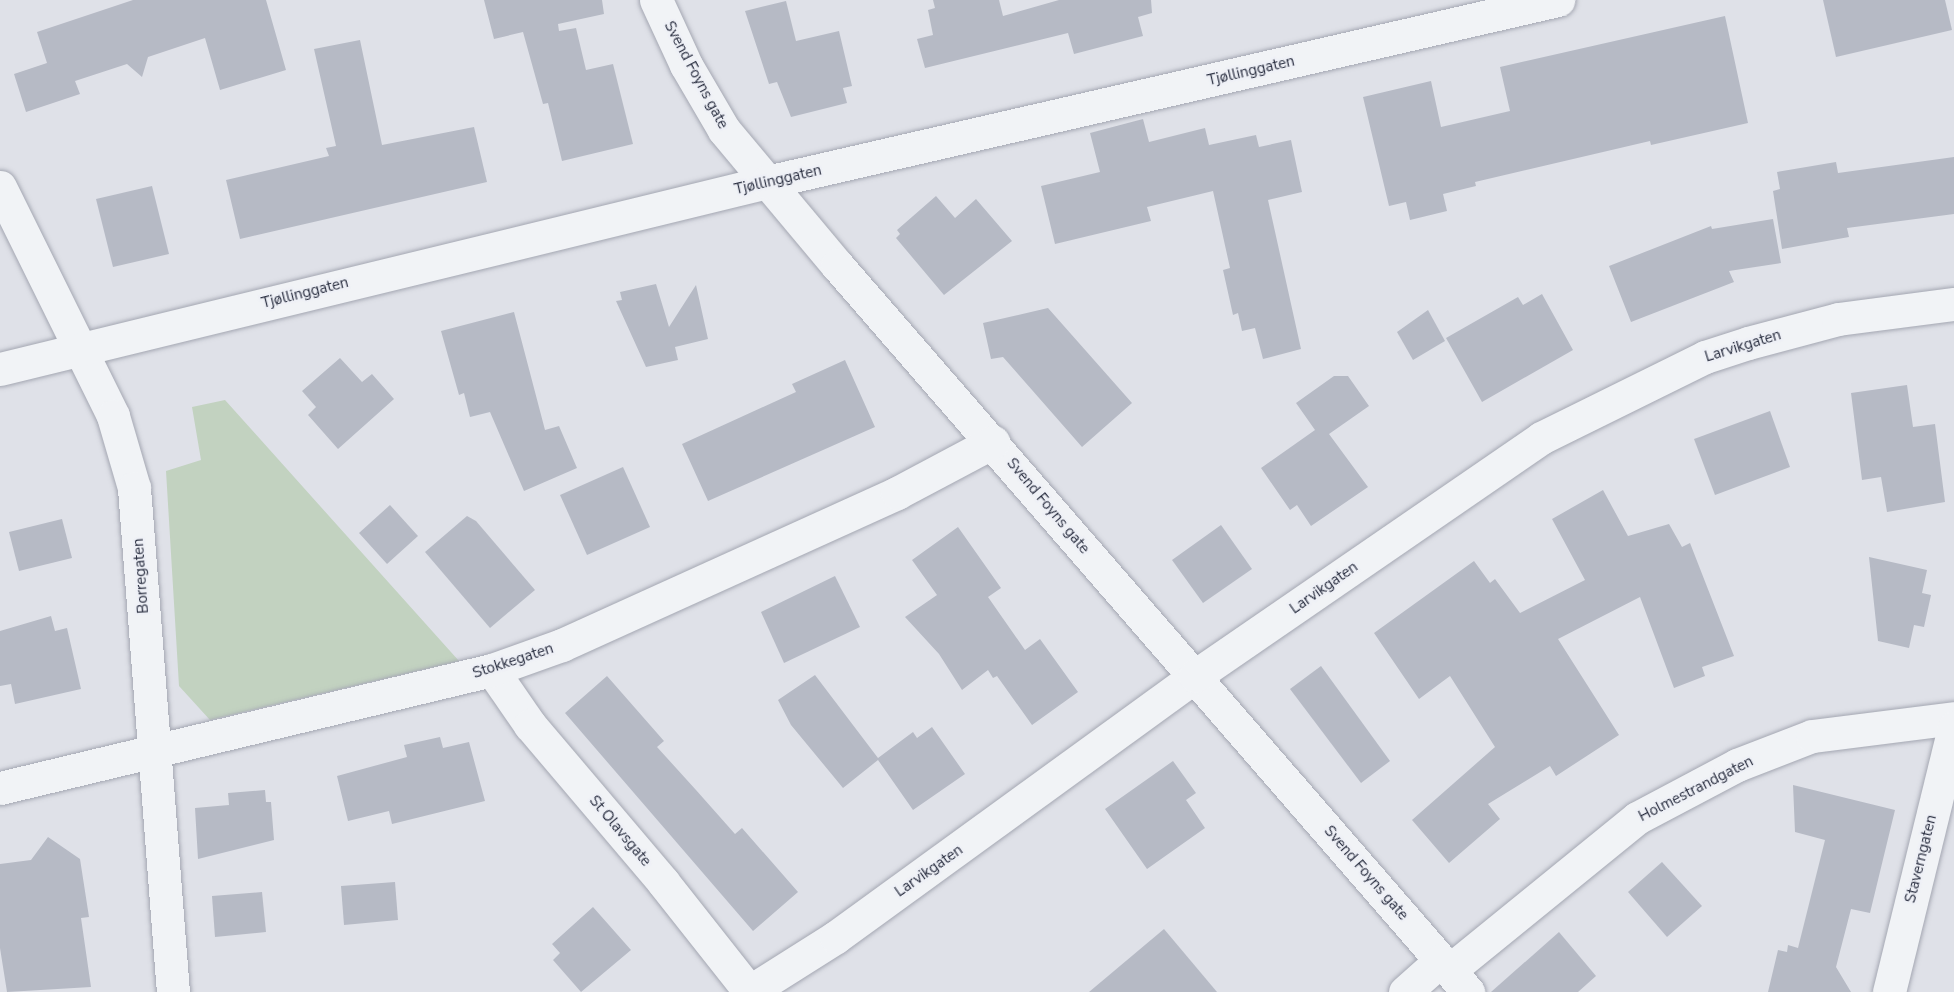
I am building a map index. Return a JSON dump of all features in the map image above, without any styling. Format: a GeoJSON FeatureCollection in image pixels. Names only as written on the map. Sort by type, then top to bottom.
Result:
{"type":"FeatureCollection","features":[{"type":"Feature","properties":{"kind":"street","name":"Svend Foyns gate"},"geometry":{"type":"LineString","coordinates":[[656,0],[686,65],[724,130],[1453,974]]}},
{"type":"Feature","properties":{"kind":"street","name":"Tjøllinggaten"},"geometry":{"type":"LineString","coordinates":[[0,369],[767,182],[1558,0]]}},
{"type":"Feature","properties":{"kind":"street","name":"Borregaten"},"geometry":{"type":"LineString","coordinates":[[0,187],[113,416],[134,488],[173,992]]}},
{"type":"Feature","properties":{"kind":"street","name":"Larvikgaten"},"geometry":{"type":"LineString","coordinates":[[749,992],[941,863],[1196,676],[1541,438],[1627,393],[1705,357],[1748,343],[1838,319],[1954,304]]}},
{"type":"Feature","properties":{"kind":"street","name":"Stokkegaten"},"geometry":{"type":"LineString","coordinates":[[0,788],[492,670],[562,645],[897,493],[993,442]]}},
{"type":"Feature","properties":{"kind":"street","name":"St Olavsgate"},"geometry":{"type":"LineString","coordinates":[[492,670],[530,725],[663,882],[749,992]]}},
{"type":"Feature","properties":{"kind":"street","name":"Holmestrandgaten"},"geometry":{"type":"LineString","coordinates":[[1405,992],[1453,974],[1637,818],[1737,765],[1812,736],[1954,718]]}},
{"type":"Feature","properties":{"kind":"street","name":"Staverngaten"},"geometry":{"type":"LineString","coordinates":[[1889,992],[1954,727]]}},
{"type":"Feature","properties":{"kind":"green space"},"geometry":{"type":"Polygon","coordinates":[[[225,400],[459,661],[210,720],[179,686],[166,471],[201,460],[192,407],[225,400]]]}},
{"type":"Feature","properties":{"kind":"building"},"geometry":{"type":"Polygon","coordinates":[[[133,0],[266,0],[286,70],[220,90],[205,38],[148,57],[142,77],[127,64],[75,81],[80,94],[26,112],[14,74],[47,63],[37,32],[133,0]]]}},
{"type":"Feature","properties":{"kind":"building"},"geometry":{"type":"Polygon","coordinates":[[[484,0],[602,0],[604,14],[558,24],[559,31],[576,28],[586,70],[613,64],[633,144],[562,161],[548,103],[543,104],[523,32],[494,39],[484,0]]]}},
{"type":"Feature","properties":{"kind":"building"},"geometry":{"type":"Polygon","coordinates":[[[933,0],[999,0],[1003,16],[1059,0],[1151,0],[1152,13],[1138,17],[1143,36],[1074,54],[1068,33],[925,68],[917,39],[933,35],[928,10],[935,8],[933,0]]]}},
{"type":"Feature","properties":{"kind":"building"},"geometry":{"type":"Polygon","coordinates":[[[1823,0],[1945,0],[1952,30],[1836,57],[1823,0]]]}},
{"type":"Feature","properties":{"kind":"building"},"geometry":{"type":"Polygon","coordinates":[[[786,1],[796,41],[839,31],[852,86],[843,88],[847,103],[791,117],[777,82],[769,84],[745,11],[786,1]]]}},
{"type":"Feature","properties":{"kind":"building"},"geometry":{"type":"Polygon","coordinates":[[[1725,16],[1748,123],[1651,145],[1650,141],[1475,182],[1476,186],[1443,194],[1447,211],[1410,220],[1406,202],[1389,206],[1363,97],[1431,81],[1441,127],[1510,111],[1500,67],[1725,16]]]}},
{"type":"Feature","properties":{"kind":"building"},"geometry":{"type":"Polygon","coordinates":[[[360,40],[382,145],[474,127],[487,182],[240,239],[226,180],[329,156],[326,148],[336,146],[314,49],[360,40]]]}},
{"type":"Feature","properties":{"kind":"building"},"geometry":{"type":"Polygon","coordinates":[[[1143,119],[1149,142],[1205,128],[1209,145],[1256,135],[1259,147],[1291,140],[1302,192],[1268,200],[1301,349],[1263,359],[1255,328],[1242,331],[1238,313],[1233,315],[1223,270],[1230,268],[1213,191],[1147,207],[1151,221],[1055,244],[1041,186],[1100,172],[1090,133],[1143,119]]]}},
{"type":"Feature","properties":{"kind":"building"},"geometry":{"type":"Polygon","coordinates":[[[1954,157],[1954,214],[1847,228],[1849,237],[1782,249],[1773,191],[1780,189],[1777,172],[1836,162],[1838,173],[1954,157]]]}},
{"type":"Feature","properties":{"kind":"building"},"geometry":{"type":"Polygon","coordinates":[[[152,186],[169,254],[113,267],[96,199],[152,186]]]}},
{"type":"Feature","properties":{"kind":"building"},"geometry":{"type":"Polygon","coordinates":[[[936,196],[955,218],[976,199],[1012,241],[944,295],[896,238],[900,234],[897,230],[936,196]]]}},
{"type":"Feature","properties":{"kind":"building"},"geometry":{"type":"Polygon","coordinates":[[[1773,219],[1781,263],[1729,271],[1734,282],[1631,322],[1609,266],[1711,226],[1712,229],[1773,219]]]}},
{"type":"Feature","properties":{"kind":"building"},"geometry":{"type":"Polygon","coordinates":[[[656,284],[669,327],[696,285],[708,339],[675,347],[678,360],[646,367],[616,301],[622,300],[620,292],[656,284]]]}},
{"type":"Feature","properties":{"kind":"building"},"geometry":{"type":"Polygon","coordinates":[[[1542,294],[1573,350],[1482,402],[1446,338],[1518,297],[1523,305],[1542,294]]]}},
{"type":"Feature","properties":{"kind":"building"},"geometry":{"type":"Polygon","coordinates":[[[1048,308],[1132,403],[1082,447],[1003,357],[991,359],[983,323],[1048,308]]]}},
{"type":"Feature","properties":{"kind":"building"},"geometry":{"type":"Polygon","coordinates":[[[1428,310],[1445,341],[1413,360],[1397,332],[1428,310]]]}},
{"type":"Feature","properties":{"kind":"building"},"geometry":{"type":"Polygon","coordinates":[[[514,312],[545,430],[559,426],[577,468],[524,491],[490,412],[470,417],[464,393],[459,395],[441,331],[514,312]]]}},
{"type":"Feature","properties":{"kind":"building"},"geometry":{"type":"Polygon","coordinates":[[[340,358],[362,382],[372,374],[394,399],[338,449],[308,415],[316,407],[302,391],[340,358]]]}},
{"type":"Feature","properties":{"kind":"building"},"geometry":{"type":"Polygon","coordinates":[[[845,360],[875,427],[708,501],[682,444],[796,392],[792,384],[845,360]]]}},
{"type":"Feature","properties":{"kind":"building"},"geometry":{"type":"Polygon","coordinates":[[[1334,376],[1348,376],[1369,406],[1329,434],[1368,487],[1311,526],[1297,505],[1290,510],[1261,468],[1315,430],[1296,403],[1334,376]]]}},
{"type":"Feature","properties":{"kind":"building"},"geometry":{"type":"Polygon","coordinates":[[[1907,385],[1913,427],[1935,424],[1945,502],[1887,512],[1881,477],[1862,480],[1851,393],[1907,385]]]}},
{"type":"Feature","properties":{"kind":"building"},"geometry":{"type":"Polygon","coordinates":[[[1770,411],[1790,467],[1715,495],[1694,439],[1770,411]]]}},
{"type":"Feature","properties":{"kind":"building"},"geometry":{"type":"Polygon","coordinates":[[[623,467],[650,527],[587,555],[560,495],[623,467]]]}},
{"type":"Feature","properties":{"kind":"building"},"geometry":{"type":"Polygon","coordinates":[[[1603,490],[1628,536],[1669,524],[1682,547],[1690,543],[1734,656],[1702,667],[1705,676],[1674,688],[1640,597],[1558,639],[1619,735],[1556,776],[1550,766],[1488,804],[1500,819],[1449,863],[1412,820],[1495,747],[1450,676],[1419,699],[1374,633],[1474,561],[1490,583],[1495,579],[1520,613],[1585,580],[1552,519],[1603,490]]]}},
{"type":"Feature","properties":{"kind":"building"},"geometry":{"type":"Polygon","coordinates":[[[390,505],[418,536],[387,564],[359,533],[390,505]]]}},
{"type":"Feature","properties":{"kind":"building"},"geometry":{"type":"Polygon","coordinates":[[[467,516],[476,521],[535,590],[490,628],[425,552],[467,516]]]}},
{"type":"Feature","properties":{"kind":"building"},"geometry":{"type":"Polygon","coordinates":[[[62,519],[72,558],[19,571],[9,532],[62,519]]]}},
{"type":"Feature","properties":{"kind":"building"},"geometry":{"type":"Polygon","coordinates":[[[1221,525],[1252,569],[1203,603],[1172,560],[1221,525]]]}},
{"type":"Feature","properties":{"kind":"building"},"geometry":{"type":"Polygon","coordinates":[[[958,527],[1001,588],[988,597],[1025,650],[1040,639],[1078,692],[1032,725],[997,676],[993,678],[988,670],[962,690],[939,654],[905,617],[937,595],[912,560],[958,527]]]}},
{"type":"Feature","properties":{"kind":"building"},"geometry":{"type":"Polygon","coordinates":[[[1869,557],[1927,570],[1922,593],[1931,595],[1924,627],[1914,625],[1909,648],[1878,641],[1869,557]]]}},
{"type":"Feature","properties":{"kind":"building"},"geometry":{"type":"Polygon","coordinates":[[[835,576],[860,627],[784,663],[761,612],[835,576]]]}},
{"type":"Feature","properties":{"kind":"building"},"geometry":{"type":"Polygon","coordinates":[[[51,616],[55,631],[67,628],[81,689],[15,704],[11,684],[0,686],[0,631],[51,616]]]}},
{"type":"Feature","properties":{"kind":"building"},"geometry":{"type":"Polygon","coordinates":[[[1321,666],[1390,761],[1361,783],[1290,689],[1321,666]]]}},
{"type":"Feature","properties":{"kind":"building"},"geometry":{"type":"Polygon","coordinates":[[[815,675],[878,758],[913,732],[917,738],[932,727],[965,774],[913,810],[878,760],[843,788],[791,725],[778,700],[815,675]]]}},
{"type":"Feature","properties":{"kind":"building"},"geometry":{"type":"Polygon","coordinates":[[[607,676],[664,741],[657,747],[735,834],[742,828],[798,892],[753,931],[565,713],[607,676]]]}},
{"type":"Feature","properties":{"kind":"building"},"geometry":{"type":"Polygon","coordinates":[[[440,737],[443,748],[469,742],[485,801],[392,824],[389,811],[348,821],[337,776],[407,757],[404,745],[440,737]]]}},
{"type":"Feature","properties":{"kind":"building"},"geometry":{"type":"Polygon","coordinates":[[[1173,761],[1196,793],[1186,800],[1205,828],[1147,869],[1105,809],[1173,761]]]}},
{"type":"Feature","properties":{"kind":"building"},"geometry":{"type":"Polygon","coordinates":[[[1793,785],[1895,810],[1870,913],[1851,909],[1836,967],[1851,992],[1768,992],[1778,950],[1787,952],[1788,945],[1798,948],[1825,840],[1795,832],[1793,785]]]}},
{"type":"Feature","properties":{"kind":"building"},"geometry":{"type":"Polygon","coordinates":[[[265,790],[266,802],[271,802],[274,840],[198,859],[195,808],[229,805],[228,793],[265,790]]]}},
{"type":"Feature","properties":{"kind":"building"},"geometry":{"type":"Polygon","coordinates":[[[48,837],[80,859],[89,917],[81,918],[91,987],[7,992],[0,948],[0,864],[31,860],[48,837]]]}},
{"type":"Feature","properties":{"kind":"building"},"geometry":{"type":"Polygon","coordinates":[[[1662,862],[1702,906],[1667,937],[1628,892],[1662,862]]]}},
{"type":"Feature","properties":{"kind":"building"},"geometry":{"type":"Polygon","coordinates":[[[395,882],[398,920],[344,925],[341,886],[395,882]]]}},
{"type":"Feature","properties":{"kind":"building"},"geometry":{"type":"Polygon","coordinates":[[[262,892],[266,932],[215,937],[212,896],[262,892]]]}},
{"type":"Feature","properties":{"kind":"building"},"geometry":{"type":"Polygon","coordinates":[[[593,907],[631,950],[581,992],[553,960],[560,953],[552,944],[593,907]]]}},
{"type":"Feature","properties":{"kind":"building"},"geometry":{"type":"Polygon","coordinates":[[[1164,929],[1217,992],[1089,992],[1164,929]]]}},
{"type":"Feature","properties":{"kind":"building"},"geometry":{"type":"Polygon","coordinates":[[[1559,932],[1596,976],[1578,992],[1491,992],[1559,932]]]}}]}
